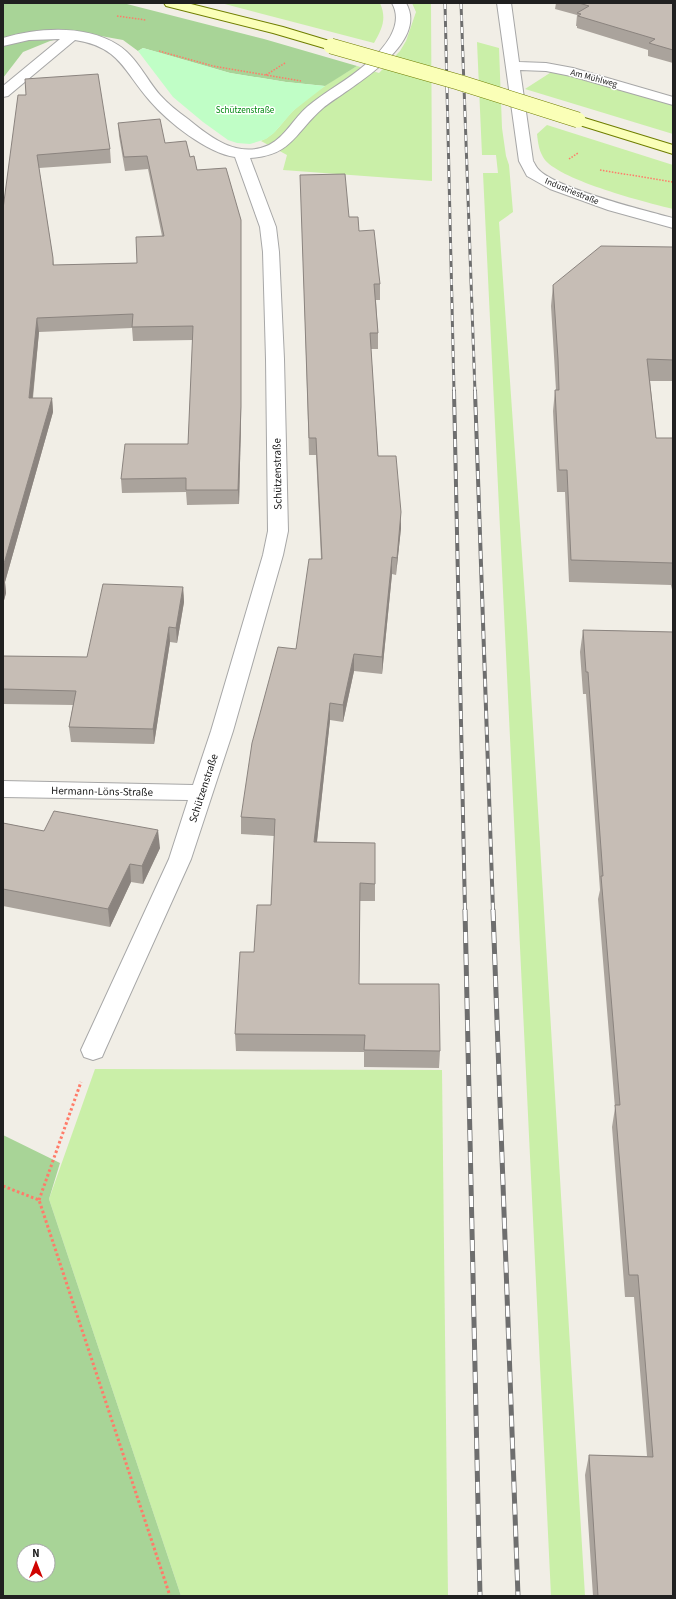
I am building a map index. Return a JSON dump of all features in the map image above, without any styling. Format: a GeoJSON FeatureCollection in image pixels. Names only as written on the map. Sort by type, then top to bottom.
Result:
{"type":"FeatureCollection","features":[{"type":"Feature","properties":{"kind":"main road"},"geometry":{"type":"LineString","coordinates":[[172,3],[278,30],[458,82],[673,150]]}},
{"type":"Feature","properties":{"kind":"street"},"geometry":{"type":"LineString","coordinates":[[3,42],[31,36],[71,36],[100,42],[115,49],[125,58],[156,99],[194,132],[219,149],[241,153],[259,153],[282,144],[316,107],[379,61],[390,49],[402,25],[403,13],[399,3]]}},
{"type":"Feature","properties":{"kind":"street","name":"Industriestraße"},"geometry":{"type":"LineString","coordinates":[[504,3],[526,162],[533,173],[554,185],[596,201],[626,211],[673,223]]}},
{"type":"Feature","properties":{"kind":"street"},"geometry":{"type":"LineString","coordinates":[[3,93],[71,36]]}},
{"type":"Feature","properties":{"kind":"street","name":"Am Mühlweg"},"geometry":{"type":"LineString","coordinates":[[512,66],[551,68],[578,73],[673,101]]}},
{"type":"Feature","properties":{"kind":"street","name":"Schützenstraße"},"geometry":{"type":"LineString","coordinates":[[93,1050],[180,859],[224,723],[278,531],[275,359],[271,252],[268,227],[241,153]]}},
{"type":"Feature","properties":{"kind":"street","name":"Hermann-Löns-Straße"},"geometry":{"type":"LineString","coordinates":[[3,789],[202,793]]}},
{"type":"Feature","properties":{"kind":"path"},"geometry":{"type":"LineString","coordinates":[[115,49],[146,47],[213,66],[266,76],[270,73]]}},
{"type":"Feature","properties":{"kind":"path"},"geometry":{"type":"LineString","coordinates":[[93,1050],[39,1200],[170,1596]]}},
{"type":"Feature","properties":{"kind":"path"},"geometry":{"type":"LineString","coordinates":[[3,1186],[39,1200]]}},
{"type":"Feature","properties":{"kind":"green space"},"geometry":{"type":"Polygon","coordinates":[[[3,3],[123,3],[264,39],[357,66],[325,86],[286,82],[230,73],[143,48],[138,51],[123,40],[84,33],[50,41],[23,52],[3,78],[3,3]]]}},
{"type":"Feature","properties":{"kind":"green space"},"geometry":{"type":"Polygon","coordinates":[[[221,3],[380,3],[383,14],[383,24],[374,43],[221,3]]]}},
{"type":"Feature","properties":{"kind":"green space"},"geometry":{"type":"Polygon","coordinates":[[[412,3],[431,3],[432,181],[283,170],[287,155],[261,141],[271,135],[295,109],[310,97],[357,66],[379,73],[400,51],[406,41],[416,12],[412,3]]]}},
{"type":"Feature","properties":{"kind":"green space"},"geometry":{"type":"Polygon","coordinates":[[[477,42],[499,48],[502,128],[506,156],[509,165],[513,212],[499,222],[527,627],[585,1596],[551,1596],[483,173],[498,173],[496,155],[482,155],[477,42]]]}},
{"type":"Feature","properties":{"kind":"green space","name":"Schützenstraße"},"geometry":{"type":"Polygon","coordinates":[[[143,48],[230,73],[286,82],[325,86],[293,111],[274,133],[266,139],[250,144],[237,143],[228,140],[203,122],[173,97],[138,51],[143,48]]]}},
{"type":"Feature","properties":{"kind":"green space"},"geometry":{"type":"Polygon","coordinates":[[[553,71],[581,77],[673,104],[673,134],[525,89],[553,71]]]}},
{"type":"Feature","properties":{"kind":"green space"},"geometry":{"type":"Polygon","coordinates":[[[547,125],[673,165],[673,209],[605,190],[569,176],[554,168],[541,154],[538,144],[537,134],[547,125]]]}},
{"type":"Feature","properties":{"kind":"green space"},"geometry":{"type":"Polygon","coordinates":[[[95,1069],[442,1070],[448,1596],[181,1596],[49,1199],[95,1069]]]}},
{"type":"Feature","properties":{"kind":"green space"},"geometry":{"type":"Polygon","coordinates":[[[3,1135],[60,1163],[49,1199],[181,1596],[3,1596],[3,1135]]]}},
{"type":"Feature","properties":{"kind":"building"},"geometry":{"type":"Polygon","coordinates":[[[579,3],[673,3],[673,50],[649,43],[655,39],[578,16],[581,14],[577,13],[589,6],[579,3]]]}},
{"type":"Feature","properties":{"kind":"building"},"geometry":{"type":"Polygon","coordinates":[[[98,74],[110,149],[37,155],[53,265],[137,263],[136,237],[164,236],[147,156],[124,157],[118,123],[160,119],[165,143],[186,141],[190,157],[194,156],[197,170],[226,168],[241,220],[241,407],[238,490],[186,490],[186,478],[121,479],[125,444],[188,444],[193,326],[132,327],[133,314],[37,318],[29,398],[52,398],[3,567],[3,209],[18,95],[26,95],[25,79],[98,74]]]}},
{"type":"Feature","properties":{"kind":"building"},"geometry":{"type":"Polygon","coordinates":[[[345,174],[349,217],[358,217],[359,231],[374,230],[380,284],[374,284],[378,333],[370,333],[378,456],[396,456],[401,512],[397,558],[392,557],[382,657],[354,654],[343,705],[330,703],[314,842],[375,843],[375,884],[360,883],[359,984],[439,984],[440,1051],[364,1050],[365,1035],[235,1034],[240,952],[254,952],[257,905],[271,905],[275,819],[241,817],[252,743],[278,647],[296,649],[309,559],[322,559],[316,438],[309,438],[300,175],[345,174]]]}},
{"type":"Feature","properties":{"kind":"building"},"geometry":{"type":"Polygon","coordinates":[[[601,246],[673,247],[673,360],[647,359],[656,438],[673,438],[673,563],[571,560],[567,470],[559,470],[555,390],[559,390],[558,359],[553,285],[601,246]]]}},
{"type":"Feature","properties":{"kind":"building"},"geometry":{"type":"Polygon","coordinates":[[[103,584],[183,587],[176,628],[169,627],[153,729],[69,727],[76,691],[3,689],[3,656],[87,657],[103,584]]]}},
{"type":"Feature","properties":{"kind":"building"},"geometry":{"type":"Polygon","coordinates":[[[583,630],[673,632],[673,1596],[598,1596],[589,1455],[653,1457],[638,1275],[629,1275],[615,1105],[620,1105],[601,876],[603,876],[588,672],[586,672],[583,630]]]}},
{"type":"Feature","properties":{"kind":"building"},"geometry":{"type":"Polygon","coordinates":[[[54,811],[158,830],[142,866],[130,864],[108,909],[3,889],[3,823],[44,831],[54,811]]]}},
{"type":"Feature","properties":{"kind":"railway"},"geometry":{"type":"LineString","coordinates":[[445,3],[454,392]]}},
{"type":"Feature","properties":{"kind":"railway"},"geometry":{"type":"LineString","coordinates":[[461,3],[475,392]]}},
{"type":"Feature","properties":{"kind":"railway"},"geometry":{"type":"LineString","coordinates":[[454,391],[465,911]]}},
{"type":"Feature","properties":{"kind":"railway"},"geometry":{"type":"LineString","coordinates":[[475,391],[493,911]]}},
{"type":"Feature","properties":{"kind":"railway"},"geometry":{"type":"LineString","coordinates":[[465,910],[480,1596]]}},
{"type":"Feature","properties":{"kind":"railway"},"geometry":{"type":"LineString","coordinates":[[493,910],[518,1596]]}}]}
